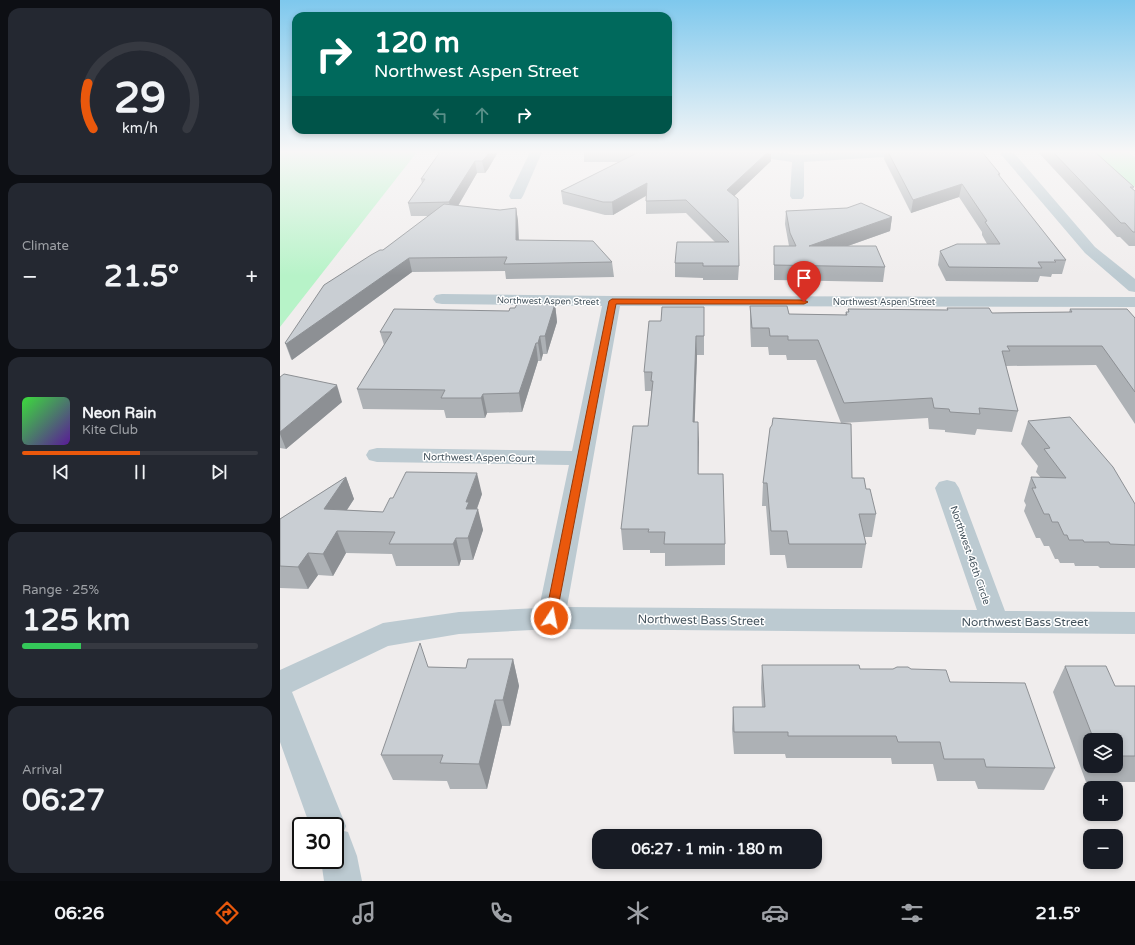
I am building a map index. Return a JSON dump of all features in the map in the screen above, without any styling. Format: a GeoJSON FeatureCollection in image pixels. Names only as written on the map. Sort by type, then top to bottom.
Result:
{"type":"FeatureCollection","features":[{"type":"Feature","properties":{"kind":"street"},"geometry":{"type":"LineString","coordinates":[[1042,193],[1090,250],[1135,287]]}},
{"type":"Feature","properties":{"kind":"street","name":"Northwest Aspen Street"},"geometry":{"type":"LineString","coordinates":[[442,299],[612,301],[1135,302]]}},
{"type":"Feature","properties":{"kind":"street"},"geometry":{"type":"LineString","coordinates":[[551,618],[612,301]]}},
{"type":"Feature","properties":{"kind":"street","name":"Northwest Aspen Court"},"geometry":{"type":"LineString","coordinates":[[377,456],[581,458]]}},
{"type":"Feature","properties":{"kind":"street","name":"Northwest 46th Circle"},"geometry":{"type":"LineString","coordinates":[[948,488],[995,622]]}},
{"type":"Feature","properties":{"kind":"street","name":"Northwest Bass Street"},"geometry":{"type":"LineString","coordinates":[[280,684],[383,635],[459,623],[551,618],[1135,623]]}},
{"type":"Feature","properties":{"kind":"street"},"geometry":{"type":"LineString","coordinates":[[280,699],[325,817]]}},
{"type":"Feature","properties":{"kind":"street"},"geometry":{"type":"LineString","coordinates":[[341,869],[343,881]]}},
{"type":"Feature","properties":{"kind":"green space"},"geometry":{"type":"Polygon","coordinates":[[[280,193],[385,193],[280,327],[280,193]]]}},
{"type":"Feature","properties":{"kind":"building"},"geometry":{"type":"Polygon","coordinates":[[[415,193],[455,193],[449,202],[408,203],[415,193]]]}},
{"type":"Feature","properties":{"kind":"building"},"geometry":{"type":"Polygon","coordinates":[[[569,193],[628,193],[612,202],[603,202],[569,193]]]}},
{"type":"Feature","properties":{"kind":"building"},"geometry":{"type":"Polygon","coordinates":[[[646,193],[731,193],[738,199],[739,266],[703,266],[703,263],[675,263],[677,242],[729,242],[686,200],[646,201],[646,193]]]}},
{"type":"Feature","properties":{"kind":"building"},"geometry":{"type":"Polygon","coordinates":[[[909,193],[934,193],[913,200],[909,193]]]}},
{"type":"Feature","properties":{"kind":"building"},"geometry":{"type":"Polygon","coordinates":[[[968,193],[1013,193],[1066,260],[1054,260],[1056,262],[1038,262],[1042,268],[949,267],[940,251],[957,244],[1000,244],[985,222],[987,221],[968,193]]]}},
{"type":"Feature","properties":{"kind":"building"},"geometry":{"type":"Polygon","coordinates":[[[1092,193],[1135,193],[1135,232],[1133,232],[1125,223],[1121,223],[1092,193]]]}},
{"type":"Feature","properties":{"kind":"building"},"geometry":{"type":"Polygon","coordinates":[[[861,203],[892,217],[809,246],[876,246],[885,267],[774,265],[774,246],[796,246],[790,233],[786,211],[847,208],[861,203]]]}},
{"type":"Feature","properties":{"kind":"building"},"geometry":{"type":"Polygon","coordinates":[[[444,204],[500,210],[516,208],[516,240],[593,241],[612,262],[504,264],[507,257],[409,258],[286,344],[285,343],[324,285],[371,255],[383,250],[444,204]]]}},
{"type":"Feature","properties":{"kind":"building"},"geometry":{"type":"Polygon","coordinates":[[[517,304],[555,304],[545,336],[540,336],[538,343],[536,343],[519,393],[483,394],[481,398],[441,398],[445,390],[357,389],[392,332],[380,332],[394,309],[509,311],[510,308],[515,308],[517,304]]]}},
{"type":"Feature","properties":{"kind":"building"},"geometry":{"type":"Polygon","coordinates":[[[750,306],[787,306],[789,314],[847,315],[846,312],[849,312],[848,309],[948,310],[947,308],[989,308],[992,313],[1072,312],[1070,309],[1127,309],[1135,318],[1135,392],[1102,346],[1007,346],[1010,351],[1002,351],[1018,411],[979,408],[980,414],[950,412],[949,409],[934,408],[932,398],[844,403],[818,340],[788,340],[788,336],[770,336],[769,328],[752,328],[750,306]]]}},
{"type":"Feature","properties":{"kind":"building"},"geometry":{"type":"Polygon","coordinates":[[[662,307],[704,307],[704,336],[696,336],[693,422],[698,422],[698,474],[723,474],[725,544],[664,544],[665,532],[648,532],[649,529],[621,529],[633,426],[648,426],[653,381],[651,381],[652,372],[644,372],[649,321],[661,321],[662,307]]]}},
{"type":"Feature","properties":{"kind":"building"},"geometry":{"type":"Polygon","coordinates":[[[284,374],[337,385],[280,432],[280,377],[284,374]]]}},
{"type":"Feature","properties":{"kind":"building"},"geometry":{"type":"Polygon","coordinates":[[[1070,417],[1113,467],[1135,504],[1135,545],[1069,540],[1067,535],[1064,535],[1058,522],[1052,522],[1049,514],[1044,514],[1032,488],[1036,488],[1031,477],[1066,478],[1044,449],[1050,448],[1028,421],[1070,417]]]}},
{"type":"Feature","properties":{"kind":"building"},"geometry":{"type":"Polygon","coordinates":[[[773,418],[851,424],[852,478],[864,478],[866,489],[870,489],[876,514],[859,514],[866,544],[789,544],[787,531],[771,531],[767,483],[763,483],[770,428],[773,418]]]}},
{"type":"Feature","properties":{"kind":"building"},"geometry":{"type":"Polygon","coordinates":[[[406,472],[477,473],[466,502],[469,502],[466,509],[478,509],[468,538],[456,538],[453,544],[389,544],[395,532],[337,531],[323,554],[308,553],[298,567],[280,566],[280,519],[346,477],[324,509],[383,512],[390,498],[393,498],[406,472]]]}},
{"type":"Feature","properties":{"kind":"building"},"geometry":{"type":"Polygon","coordinates":[[[420,643],[428,667],[466,668],[468,659],[513,659],[503,700],[495,700],[479,764],[440,763],[443,755],[381,755],[420,643]]]}},
{"type":"Feature","properties":{"kind":"building"},"geometry":{"type":"Polygon","coordinates":[[[762,665],[859,665],[860,669],[893,669],[897,667],[908,667],[911,669],[946,670],[950,682],[1025,683],[1055,768],[986,767],[984,759],[944,759],[940,742],[898,742],[896,736],[788,736],[788,732],[734,732],[733,707],[765,707],[762,665]]]}},
{"type":"Feature","properties":{"kind":"building"},"geometry":{"type":"Polygon","coordinates":[[[1065,666],[1106,666],[1115,686],[1135,686],[1135,756],[1123,756],[1123,733],[1091,733],[1065,666]]]}},
{"type":"Feature","properties":{"kind":"route"},"geometry":{"type":"LineString","coordinates":[[551,618],[612,301],[804,302]]}}]}
